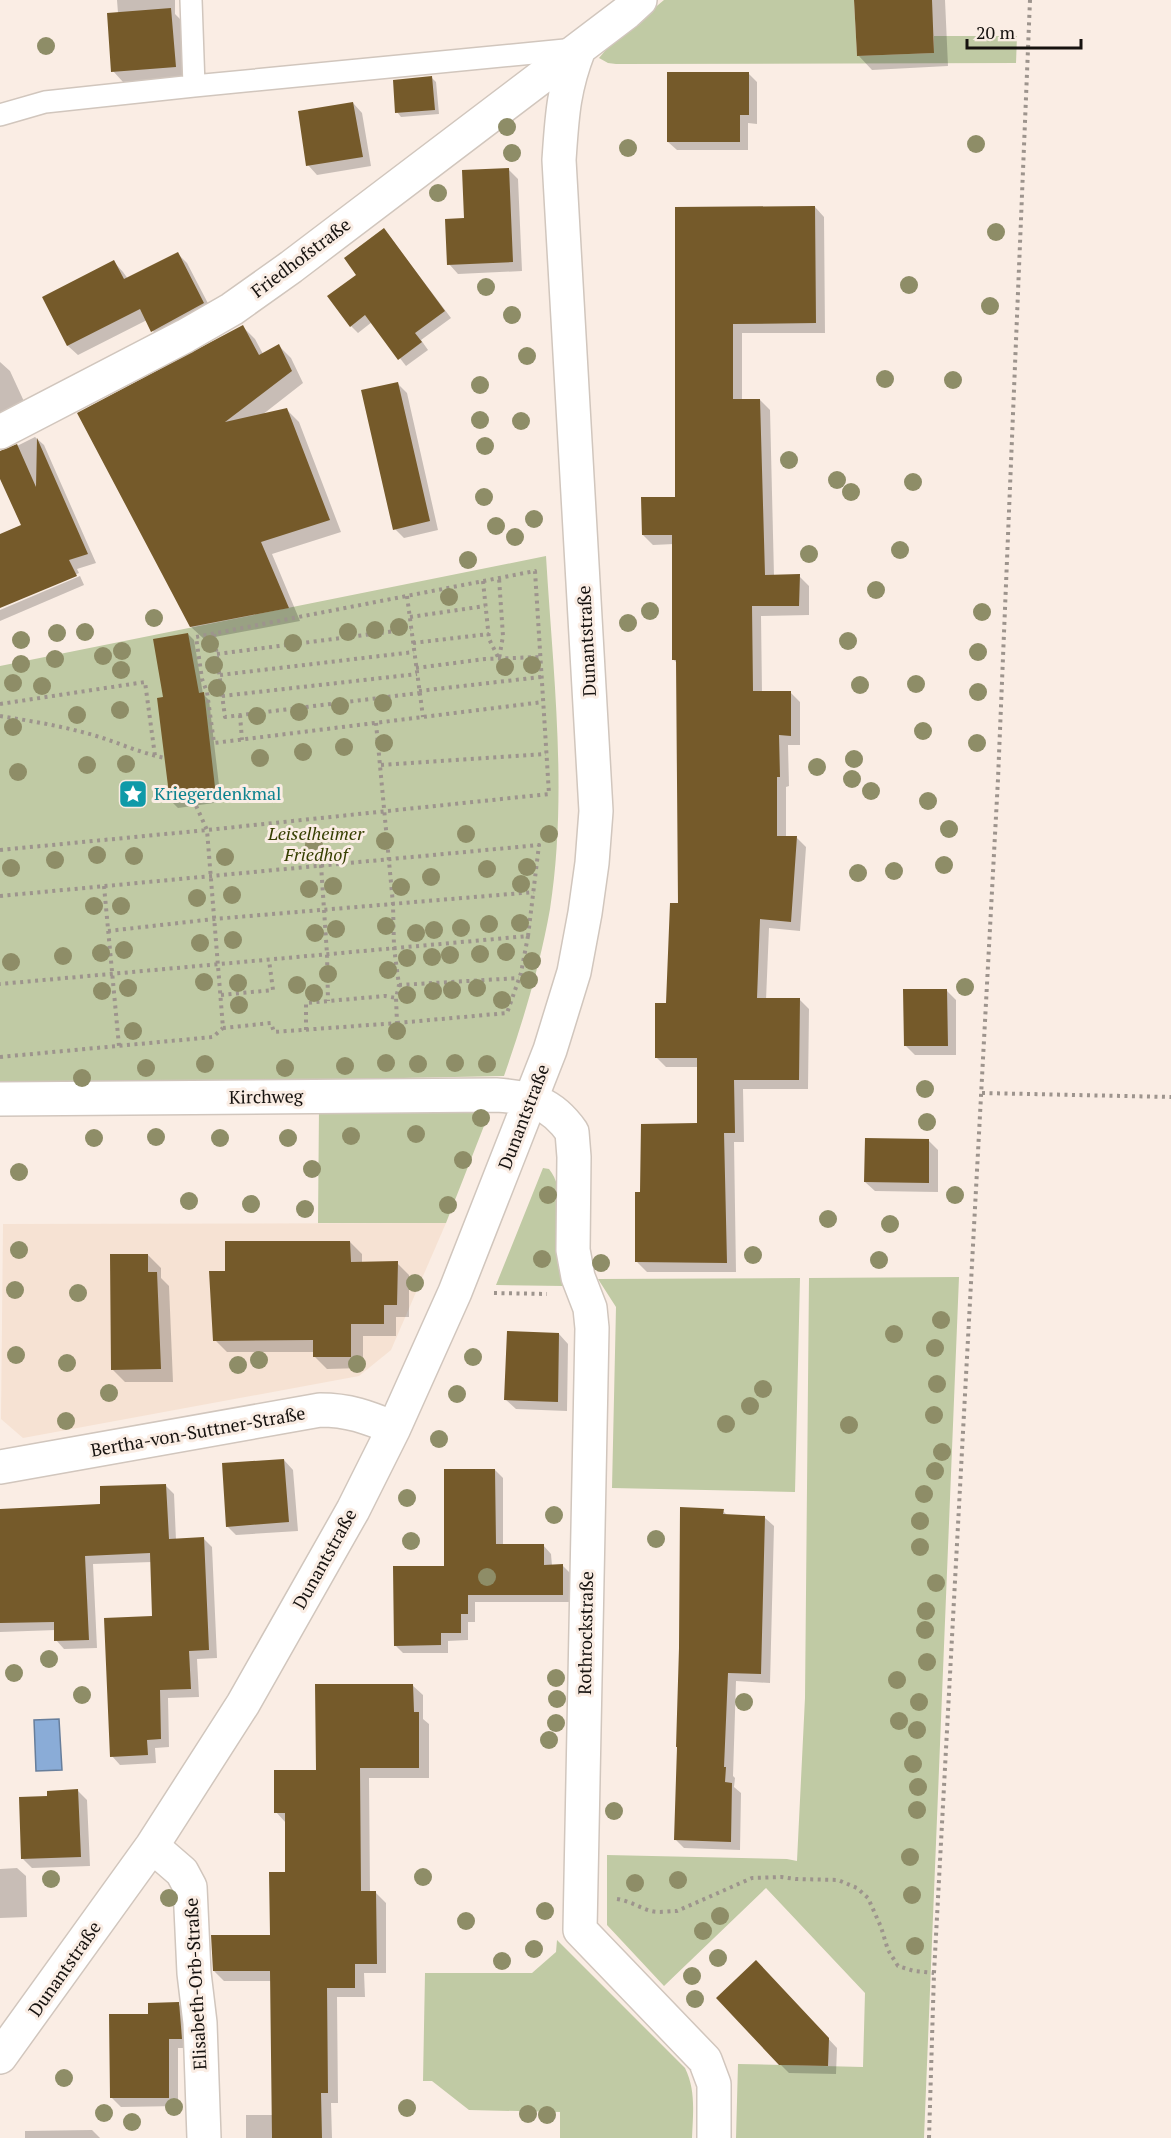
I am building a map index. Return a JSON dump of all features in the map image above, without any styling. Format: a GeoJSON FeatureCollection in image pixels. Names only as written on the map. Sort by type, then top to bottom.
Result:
{"type":"FeatureCollection","features":[{"type":"Feature","properties":{"kind":"street","name":"Friedhofstraße"},"geometry":{"type":"LineString","coordinates":[[0,432],[185,336],[232,309],[579,49],[640,0]]}},
{"type":"Feature","properties":{"kind":"street","name":"Dunantstraße"},"geometry":{"type":"LineString","coordinates":[[0,2057],[152,1846],[255,1684],[347,1521],[394,1428],[456,1292],[532,1099],[574,972],[592,863],[596,811],[559,160],[563,102],[568,76],[579,49]]}},
{"type":"Feature","properties":{"kind":"street","name":"Kirchweg"},"geometry":{"type":"LineString","coordinates":[[0,1099],[496,1095],[532,1099]]}},
{"type":"Feature","properties":{"kind":"street","name":"Rothrockstraße"},"geometry":{"type":"LineString","coordinates":[[532,1099],[563,1119],[572,1132],[573,1250],[578,1277],[587,1295],[592,1328],[580,1930],[705,2060],[714,2084],[714,2138]]}},
{"type":"Feature","properties":{"kind":"street","name":"Bertha-von-Suttner-Straße"},"geometry":{"type":"LineString","coordinates":[[0,1467],[320,1410],[341,1410],[363,1415],[394,1428]]}},
{"type":"Feature","properties":{"kind":"street","name":"Elisabeth-Orb-Straße"},"geometry":{"type":"LineString","coordinates":[[152,1846],[170,1859],[182,1872],[190,1887],[194,1973],[200,2023],[204,2138]]}},
{"type":"Feature","properties":{"kind":"lane"},"geometry":{"type":"LineString","coordinates":[[191,0],[194,86]]}},
{"type":"Feature","properties":{"kind":"lane"},"geometry":{"type":"LineString","coordinates":[[0,115],[45,102],[579,49]]}},
{"type":"Feature","properties":{"kind":"path"},"geometry":{"type":"LineString","coordinates":[[929,2138],[934,1973],[999,755],[1030,0]]}},
{"type":"Feature","properties":{"kind":"path"},"geometry":{"type":"LineString","coordinates":[[0,850],[549,794],[535,571],[196,637],[202,680],[207,692],[212,745],[543,702]]}},
{"type":"Feature","properties":{"kind":"path"},"geometry":{"type":"LineString","coordinates":[[499,578],[504,636],[499,659]]}},
{"type":"Feature","properties":{"kind":"path"},"geometry":{"type":"LineString","coordinates":[[483,581],[489,634],[499,659]]}},
{"type":"Feature","properties":{"kind":"path"},"geometry":{"type":"LineString","coordinates":[[407,596],[423,717]]}},
{"type":"Feature","properties":{"kind":"path"},"geometry":{"type":"LineString","coordinates":[[410,617],[485,606]]}},
{"type":"Feature","properties":{"kind":"path"},"geometry":{"type":"LineString","coordinates":[[217,654],[411,629]]}},
{"type":"Feature","properties":{"kind":"path"},"geometry":{"type":"LineString","coordinates":[[214,634],[225,717],[541,677]]}},
{"type":"Feature","properties":{"kind":"path"},"geometry":{"type":"LineString","coordinates":[[412,643],[489,634]]}},
{"type":"Feature","properties":{"kind":"path"},"geometry":{"type":"LineString","coordinates":[[220,675],[414,652]]}},
{"type":"Feature","properties":{"kind":"path"},"geometry":{"type":"LineString","coordinates":[[222,696],[499,659],[540,657]]}},
{"type":"Feature","properties":{"kind":"path"},"geometry":{"type":"LineString","coordinates":[[0,704],[145,682],[155,756]]}},
{"type":"Feature","properties":{"kind":"path"},"geometry":{"type":"LineString","coordinates":[[240,715],[242,740]]}},
{"type":"Feature","properties":{"kind":"path"},"geometry":{"type":"LineString","coordinates":[[0,716],[84,733],[165,758]]}},
{"type":"Feature","properties":{"kind":"path"},"geometry":{"type":"LineString","coordinates":[[376,723],[399,985],[396,998],[397,1023]]}},
{"type":"Feature","properties":{"kind":"path"},"geometry":{"type":"LineString","coordinates":[[381,765],[546,754]]}},
{"type":"Feature","properties":{"kind":"path"},"geometry":{"type":"LineString","coordinates":[[193,799],[207,830],[223,1028]]}},
{"type":"Feature","properties":{"kind":"path"},"geometry":{"type":"LineString","coordinates":[[0,896],[539,845],[528,936],[519,978],[507,1013],[274,1032],[271,1023],[223,1028],[213,1037],[0,1057]]}},
{"type":"Feature","properties":{"kind":"path"},"geometry":{"type":"LineString","coordinates":[[321,865],[328,1001]]}},
{"type":"Feature","properties":{"kind":"path"},"geometry":{"type":"LineString","coordinates":[[104,886],[119,1046]]}},
{"type":"Feature","properties":{"kind":"path"},"geometry":{"type":"LineString","coordinates":[[108,931],[214,919],[534,892]]}},
{"type":"Feature","properties":{"kind":"path"},"geometry":{"type":"LineString","coordinates":[[0,984],[528,936]]}},
{"type":"Feature","properties":{"kind":"path"},"geometry":{"type":"LineString","coordinates":[[221,995],[273,990],[269,960]]}},
{"type":"Feature","properties":{"kind":"path"},"geometry":{"type":"LineString","coordinates":[[399,985],[519,978]]}},
{"type":"Feature","properties":{"kind":"path"},"geometry":{"type":"LineString","coordinates":[[306,1030],[306,1003],[385,996],[396,998]]}},
{"type":"Feature","properties":{"kind":"path"},"geometry":{"type":"LineString","coordinates":[[982,1093],[1171,1097]]}},
{"type":"Feature","properties":{"kind":"path"},"geometry":{"type":"LineString","coordinates":[[456,1292],[587,1295]]}},
{"type":"Feature","properties":{"kind":"path"},"geometry":{"type":"LineString","coordinates":[[581,1895],[622,1899],[650,1911],[663,1912],[677,1911],[752,1878],[838,1880],[857,1888],[868,1898],[888,1950],[898,1966],[914,1971],[934,1973]]}},
{"type":"Feature","properties":{"kind":"shaded area"},"geometry":{"type":"Polygon","coordinates":[[[446,1223],[391,1350],[359,1376],[23,1438],[1,1419],[3,1224],[446,1223]]]}},
{"type":"Feature","properties":{"kind":"green space"},"geometry":{"type":"Polygon","coordinates":[[[664,0],[854,0],[857,56],[934,53],[934,36],[1017,36],[1016,63],[616,64],[599,58],[610,45],[664,0]]]}},
{"type":"Feature","properties":{"kind":"green space","name":"Leiselheimer Friedhof"},"geometry":{"type":"Polygon","coordinates":[[[546,556],[557,733],[558,821],[555,865],[550,909],[536,972],[504,1076],[61,1085],[0,1082],[0,666],[546,556]]]}},
{"type":"Feature","properties":{"kind":"green space"},"geometry":{"type":"Polygon","coordinates":[[[319,1108],[491,1108],[446,1223],[318,1223],[319,1108]]]}},
{"type":"Feature","properties":{"kind":"green space"},"geometry":{"type":"Polygon","coordinates":[[[543,1168],[549,1169],[558,1188],[557,1257],[564,1286],[496,1285],[543,1168]]]}},
{"type":"Feature","properties":{"kind":"green space"},"geometry":{"type":"Polygon","coordinates":[[[959,1277],[924,2138],[736,2138],[738,2064],[863,2067],[865,1993],[766,1888],[664,1986],[607,1925],[607,1855],[797,1861],[805,1698],[809,1278],[959,1277]]]}},
{"type":"Feature","properties":{"kind":"green space"},"geometry":{"type":"Polygon","coordinates":[[[800,1278],[795,1492],[612,1488],[616,1307],[598,1279],[800,1278]]]}},
{"type":"Feature","properties":{"kind":"green space"},"geometry":{"type":"Polygon","coordinates":[[[557,1940],[685,2068],[692,2093],[692,2138],[560,2138],[560,2112],[469,2110],[432,2081],[423,2081],[425,1973],[532,1973],[556,1952],[557,1940]]]}},
{"type":"Feature","properties":{"kind":"water"},"geometry":{"type":"Polygon","coordinates":[[[59,1719],[62,1770],[36,1771],[34,1720],[59,1719]]]}},
{"type":"Feature","properties":{"kind":"building"},"geometry":{"type":"Polygon","coordinates":[[[854,0],[932,0],[934,53],[857,56],[854,0]]]}},
{"type":"Feature","properties":{"kind":"building"},"geometry":{"type":"Polygon","coordinates":[[[171,8],[176,67],[111,72],[107,13],[171,8]]]}},
{"type":"Feature","properties":{"kind":"building"},"geometry":{"type":"Polygon","coordinates":[[[667,72],[749,72],[749,115],[740,115],[740,142],[667,142],[667,72]]]}},
{"type":"Feature","properties":{"kind":"building"},"geometry":{"type":"Polygon","coordinates":[[[432,76],[435,110],[395,113],[393,80],[432,76]]]}},
{"type":"Feature","properties":{"kind":"building"},"geometry":{"type":"Polygon","coordinates":[[[353,102],[363,157],[306,166],[298,111],[353,102]]]}},
{"type":"Feature","properties":{"kind":"building"},"geometry":{"type":"Polygon","coordinates":[[[509,168],[513,262],[447,265],[445,219],[464,218],[462,170],[509,168]]]}},
{"type":"Feature","properties":{"kind":"building"},"geometry":{"type":"Polygon","coordinates":[[[815,206],[816,323],[733,324],[733,399],[760,399],[765,575],[800,574],[799,606],[752,606],[753,691],[791,691],[791,736],[779,735],[780,777],[777,777],[777,836],[797,836],[791,922],[760,919],[757,998],[800,998],[799,1080],[734,1080],[735,1133],[724,1133],[727,1263],[635,1262],[635,1192],[640,1192],[641,1124],[697,1123],[697,1058],[655,1058],[655,1003],[666,1003],[670,903],[678,903],[676,660],[672,660],[672,535],[642,535],[641,497],[675,497],[675,207],[815,206]]]}},
{"type":"Feature","properties":{"kind":"building"},"geometry":{"type":"Polygon","coordinates":[[[384,228],[445,311],[415,333],[422,342],[398,360],[365,315],[350,327],[327,296],[356,275],[344,258],[384,228]]]}},
{"type":"Feature","properties":{"kind":"building"},"geometry":{"type":"Polygon","coordinates":[[[178,252],[204,303],[151,332],[140,309],[67,346],[42,297],[114,260],[124,279],[178,252]]]}},
{"type":"Feature","properties":{"kind":"building"},"geometry":{"type":"Polygon","coordinates":[[[243,325],[259,355],[279,344],[292,371],[225,422],[287,408],[330,520],[261,542],[289,608],[190,627],[77,413],[243,325]]]}},
{"type":"Feature","properties":{"kind":"building"},"geometry":{"type":"Polygon","coordinates":[[[398,382],[430,521],[393,530],[361,390],[398,382]]]}},
{"type":"Feature","properties":{"kind":"building"},"geometry":{"type":"Polygon","coordinates":[[[37,438],[88,554],[69,560],[77,576],[0,608],[0,534],[21,525],[0,479],[0,451],[17,444],[36,487],[37,438]]]}},
{"type":"Feature","properties":{"kind":"building"},"geometry":{"type":"Polygon","coordinates":[[[188,633],[199,693],[204,692],[216,796],[170,802],[157,698],[163,697],[153,639],[188,633]]]}},
{"type":"Feature","properties":{"kind":"building"},"geometry":{"type":"Polygon","coordinates":[[[903,989],[947,989],[948,1046],[904,1046],[903,989]]]}},
{"type":"Feature","properties":{"kind":"building"},"geometry":{"type":"Polygon","coordinates":[[[865,1138],[929,1139],[929,1183],[864,1182],[865,1138]]]}},
{"type":"Feature","properties":{"kind":"building"},"geometry":{"type":"Polygon","coordinates":[[[225,1241],[350,1241],[351,1262],[398,1261],[397,1305],[384,1305],[384,1324],[351,1324],[351,1357],[313,1357],[313,1340],[213,1341],[209,1271],[225,1271],[225,1241]]]}},
{"type":"Feature","properties":{"kind":"building"},"geometry":{"type":"Polygon","coordinates":[[[110,1254],[148,1254],[148,1272],[157,1272],[161,1369],[111,1370],[110,1254]]]}},
{"type":"Feature","properties":{"kind":"building"},"geometry":{"type":"Polygon","coordinates":[[[507,1331],[559,1333],[558,1402],[504,1400],[507,1331]]]}},
{"type":"Feature","properties":{"kind":"building"},"geometry":{"type":"Polygon","coordinates":[[[284,1459],[289,1522],[226,1527],[222,1463],[284,1459]]]}},
{"type":"Feature","properties":{"kind":"building"},"geometry":{"type":"Polygon","coordinates":[[[444,1469],[495,1469],[496,1544],[544,1544],[544,1565],[563,1564],[563,1595],[468,1595],[468,1614],[461,1614],[461,1633],[441,1633],[441,1645],[394,1646],[393,1566],[444,1566],[444,1469]]]}},
{"type":"Feature","properties":{"kind":"building"},"geometry":{"type":"Polygon","coordinates":[[[166,1484],[169,1539],[204,1537],[209,1650],[189,1651],[191,1689],[160,1690],[161,1739],[147,1740],[148,1755],[110,1757],[104,1618],[152,1616],[150,1553],[85,1556],[89,1640],[54,1641],[54,1622],[0,1623],[0,1509],[100,1504],[100,1486],[166,1484]]]}},
{"type":"Feature","properties":{"kind":"building"},"geometry":{"type":"Polygon","coordinates":[[[680,1507],[724,1509],[723,1514],[765,1516],[761,1674],[728,1673],[724,1767],[726,1767],[725,1782],[732,1783],[731,1842],[674,1840],[680,1507]]]}},
{"type":"Feature","properties":{"kind":"building"},"geometry":{"type":"Polygon","coordinates":[[[315,1684],[413,1684],[414,1712],[419,1712],[419,1768],[360,1768],[361,1891],[376,1891],[377,1964],[355,1964],[355,1988],[327,1988],[328,2093],[321,2093],[322,2138],[272,2138],[270,1971],[213,1971],[211,1935],[270,1935],[269,1872],[285,1872],[285,1813],[274,1813],[274,1770],[316,1770],[315,1684]]]}},
{"type":"Feature","properties":{"kind":"building"},"geometry":{"type":"Polygon","coordinates":[[[78,1789],[81,1857],[21,1859],[19,1797],[47,1796],[47,1791],[78,1789]]]}},
{"type":"Feature","properties":{"kind":"building"},"geometry":{"type":"Polygon","coordinates":[[[756,1960],[829,2038],[828,2066],[779,2065],[716,1998],[756,1960]]]}},
{"type":"Feature","properties":{"kind":"building"},"geometry":{"type":"Polygon","coordinates":[[[179,2002],[182,2039],[169,2039],[169,2098],[110,2098],[109,2014],[148,2014],[148,2003],[179,2002]]]}},
{"type":"Feature","properties":{"kind":"place","name":"Kriegerdenkmal"},"geometry":{"type":"Point","coordinates":[133,794]}}]}
